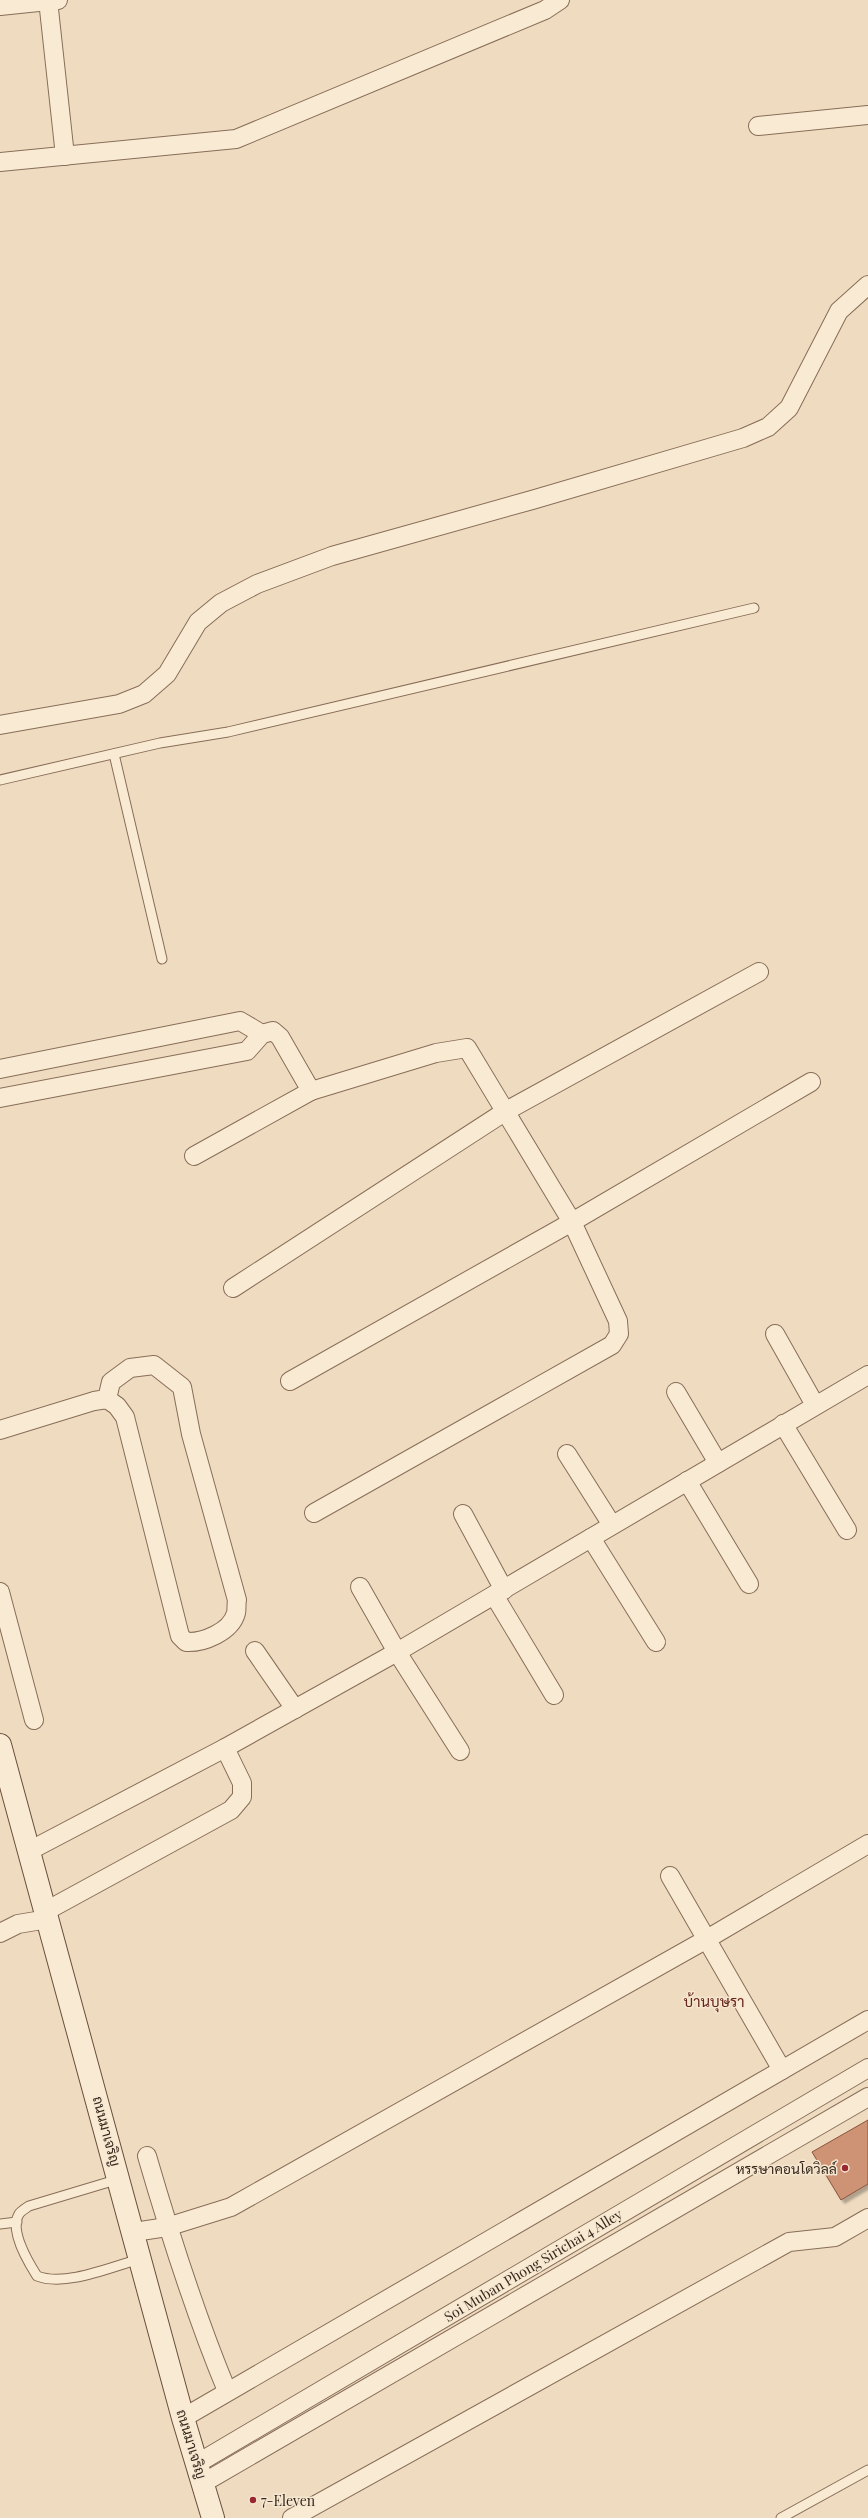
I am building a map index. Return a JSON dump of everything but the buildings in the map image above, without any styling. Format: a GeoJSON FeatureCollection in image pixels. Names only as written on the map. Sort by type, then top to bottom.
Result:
{"type":"FeatureCollection","features":[{"type":"Feature","properties":{"kind":"main road","name":"ถนนมาเจริญ"},"geometry":{"type":"LineString","coordinates":[[0,1745],[142,2258],[183,2418],[198,2463],[213,2518]]}},
{"type":"Feature","properties":{"kind":"street"},"geometry":{"type":"LineString","coordinates":[[0,6],[51,0],[65,156]]}},
{"type":"Feature","properties":{"kind":"street"},"geometry":{"type":"LineString","coordinates":[[0,162],[236,139],[545,10],[560,0]]}},
{"type":"Feature","properties":{"kind":"street"},"geometry":{"type":"LineString","coordinates":[[758,126],[868,115]]}},
{"type":"Feature","properties":{"kind":"street"},"geometry":{"type":"LineString","coordinates":[[0,725],[120,704],[144,694],[167,674],[198,622],[221,603],[257,584],[332,556],[532,500],[742,438],[768,427],[789,408],[839,311],[868,285]]}},
{"type":"Feature","properties":{"kind":"street"},"geometry":{"type":"LineString","coordinates":[[233,1288],[506,1112],[760,972]]}},
{"type":"Feature","properties":{"kind":"street"},"geometry":{"type":"LineString","coordinates":[[0,1069],[240,1021],[262,1034]]}},
{"type":"Feature","properties":{"kind":"street"},"geometry":{"type":"LineString","coordinates":[[0,1098],[247,1051],[262,1034],[273,1031],[280,1037],[311,1091]]}},
{"type":"Feature","properties":{"kind":"street"},"geometry":{"type":"LineString","coordinates":[[194,1156],[311,1091],[436,1054],[467,1048],[572,1222],[618,1321],[619,1334],[612,1345],[314,1513]]}},
{"type":"Feature","properties":{"kind":"street"},"geometry":{"type":"LineString","coordinates":[[290,1381],[572,1222],[811,1082]]}},
{"type":"Feature","properties":{"kind":"street"},"geometry":{"type":"LineString","coordinates":[[775,1334],[815,1405]]}},
{"type":"Feature","properties":{"kind":"street"},"geometry":{"type":"LineString","coordinates":[[0,1430],[107,1399],[118,1406],[125,1417],[180,1636],[186,1642],[205,1641],[224,1628],[236,1614],[237,1600],[191,1434],[182,1387],[154,1365],[130,1368],[111,1382],[107,1399]]}},
{"type":"Feature","properties":{"kind":"street"},"geometry":{"type":"LineString","coordinates":[[29,1851],[225,1748],[397,1652],[868,1375]]}},
{"type":"Feature","properties":{"kind":"street"},"geometry":{"type":"LineString","coordinates":[[676,1392],[718,1463]]}},
{"type":"Feature","properties":{"kind":"street"},"geometry":{"type":"LineString","coordinates":[[783,1424],[847,1530]]}},
{"type":"Feature","properties":{"kind":"street"},"geometry":{"type":"LineString","coordinates":[[567,1454],[612,1525]]}},
{"type":"Feature","properties":{"kind":"street"},"geometry":{"type":"LineString","coordinates":[[687,1481],[749,1584]]}},
{"type":"Feature","properties":{"kind":"street"},"geometry":{"type":"LineString","coordinates":[[464,1514],[499,1593],[554,1695]]}},
{"type":"Feature","properties":{"kind":"street"},"geometry":{"type":"LineString","coordinates":[[591,1538],[656,1642]]}},
{"type":"Feature","properties":{"kind":"street"},"geometry":{"type":"LineString","coordinates":[[360,1587],[397,1652],[460,1751]]}},
{"type":"Feature","properties":{"kind":"street"},"geometry":{"type":"LineString","coordinates":[[0,1592],[34,1720]]}},
{"type":"Feature","properties":{"kind":"street"},"geometry":{"type":"LineString","coordinates":[[255,1651],[295,1709]]}},
{"type":"Feature","properties":{"kind":"street"},"geometry":{"type":"LineString","coordinates":[[0,1933],[18,1924],[47,1915],[231,1810],[242,1797],[242,1783],[225,1748]]}},
{"type":"Feature","properties":{"kind":"street"},"geometry":{"type":"LineString","coordinates":[[134,2232],[168,2227],[231,2208],[707,1939],[868,1844]]}},
{"type":"Feature","properties":{"kind":"street"},"geometry":{"type":"LineString","coordinates":[[670,1876],[782,2070]]}},
{"type":"Feature","properties":{"kind":"street"},"geometry":{"type":"LineString","coordinates":[[183,2418],[227,2391],[868,2020]]}},
{"type":"Feature","properties":{"kind":"street","name":"Soi Muban Phong Sirichai 4 Alley"},"geometry":{"type":"LineString","coordinates":[[198,2463],[868,2068]]}},
{"type":"Feature","properties":{"kind":"street","name":"Soi Muban Phong Sirichai 4 Alley"},"geometry":{"type":"LineString","coordinates":[[204,2484],[868,2097]]}},
{"type":"Feature","properties":{"kind":"street"},"geometry":{"type":"LineString","coordinates":[[803,2106],[816,2127]]}},
{"type":"Feature","properties":{"kind":"street"},"geometry":{"type":"LineString","coordinates":[[147,2156],[168,2227],[212,2354],[227,2391]]}},
{"type":"Feature","properties":{"kind":"street"},"geometry":{"type":"LineString","coordinates":[[292,2518],[790,2242],[835,2237],[868,2218]]}},
{"type":"Feature","properties":{"kind":"lane"},"geometry":{"type":"LineString","coordinates":[[0,780],[114,754],[228,732],[754,608]]}},
{"type":"Feature","properties":{"kind":"lane"},"geometry":{"type":"LineString","coordinates":[[114,754],[162,960]]}},
{"type":"Feature","properties":{"kind":"lane"},"geometry":{"type":"LineString","coordinates":[[120,2179],[29,2206],[19,2214],[17,2222],[18,2240],[29,2264],[37,2276],[50,2281],[71,2278],[142,2258]]}},
{"type":"Feature","properties":{"kind":"lane"},"geometry":{"type":"LineString","coordinates":[[0,2224],[17,2222]]}},
{"type":"Feature","properties":{"kind":"lane"},"geometry":{"type":"LineString","coordinates":[[781,2518],[868,2470]]}},
{"type":"Feature","properties":{"kind":"place","name":"หรรษาคอนโดวิลล์"},"geometry":{"type":"Point","coordinates":[845,2168]}},
{"type":"Feature","properties":{"kind":"place","name":"7-Eleven"},"geometry":{"type":"Point","coordinates":[253,2500]}},
{"type":"Feature","properties":{"kind":"district","name":"บ้านบุษรา"},"geometry":{"type":"Point","coordinates":[714,2001]}}]}
